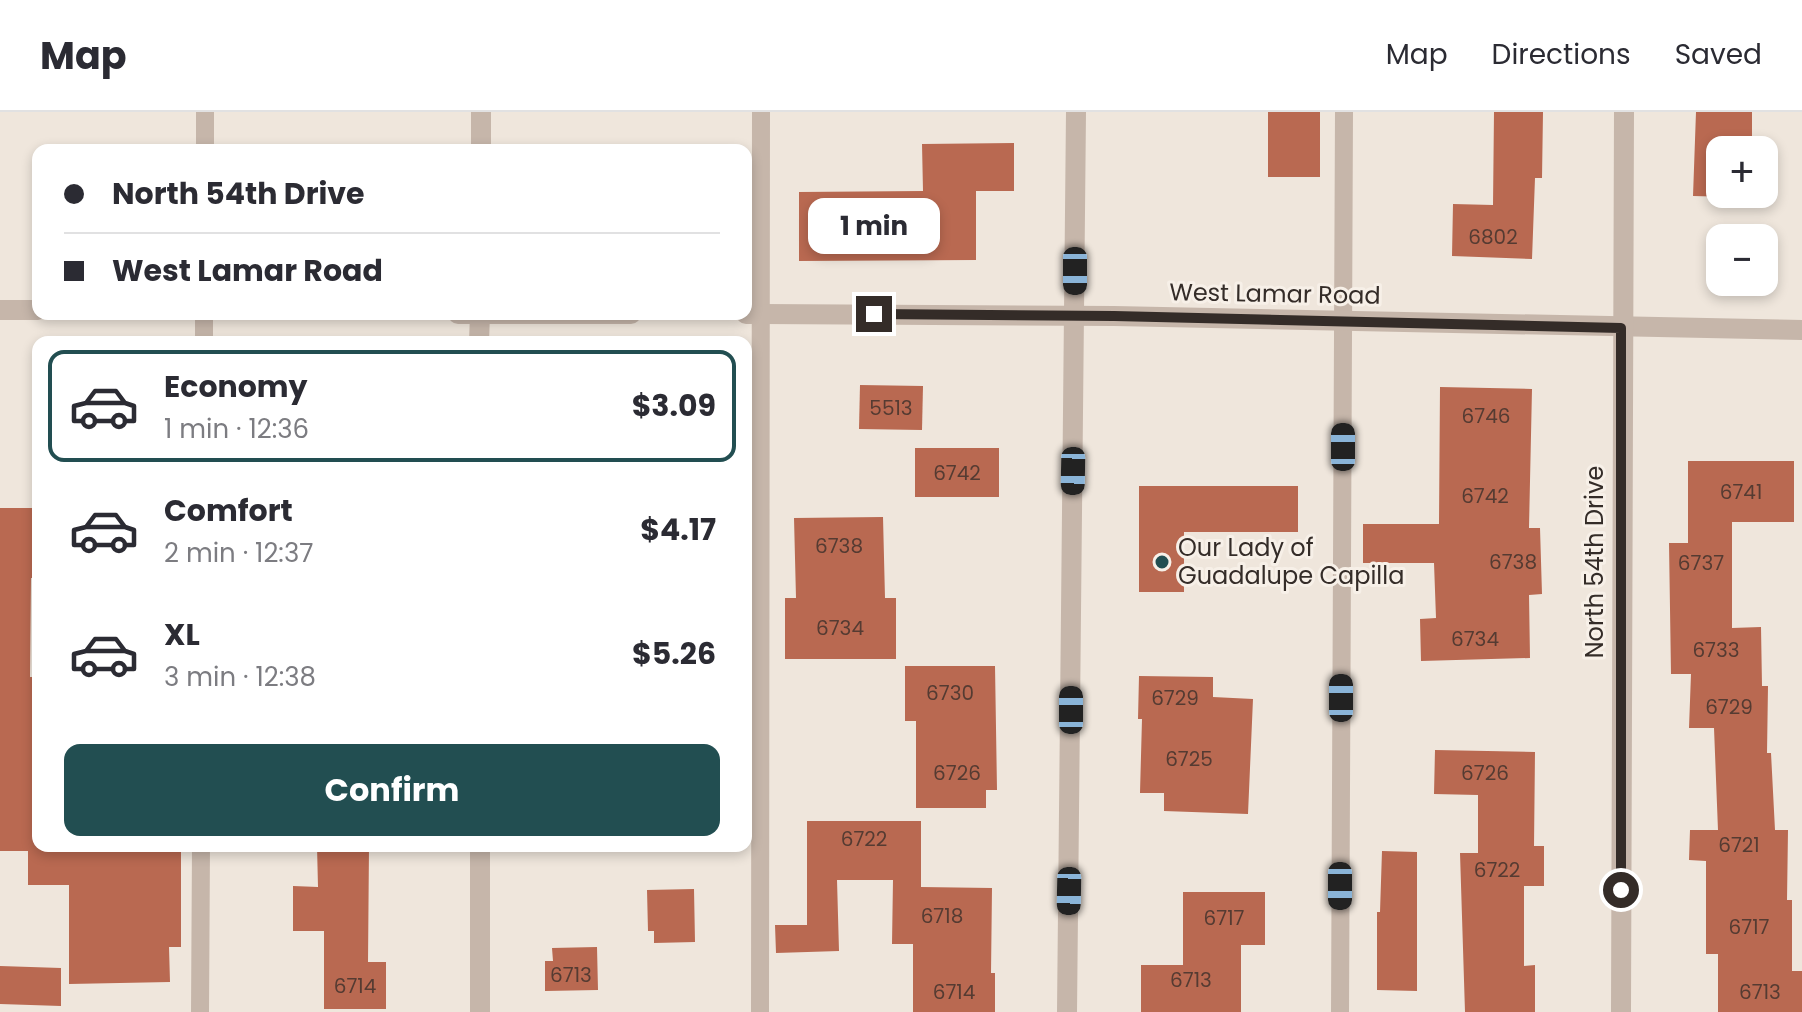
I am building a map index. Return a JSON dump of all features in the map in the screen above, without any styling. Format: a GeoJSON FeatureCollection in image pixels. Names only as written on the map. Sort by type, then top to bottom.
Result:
{"type":"FeatureCollection","features":[{"type":"Feature","properties":{"kind":"street"},"geometry":{"type":"LineString","coordinates":[[481,112],[481,144]]}},
{"type":"Feature","properties":{"kind":"street"},"geometry":{"type":"LineString","coordinates":[[1067,1012],[1076,112]]}},
{"type":"Feature","properties":{"kind":"street","name":"North 54th Drive"},"geometry":{"type":"LineString","coordinates":[[1621,1012],[1624,112]]}},
{"type":"Feature","properties":{"kind":"street"},"geometry":{"type":"LineString","coordinates":[[0,310],[32,310]]}},
{"type":"Feature","properties":{"kind":"street","name":"West Lamar Road"},"geometry":{"type":"LineString","coordinates":[[753,314],[1075,316],[1802,330]]}},
{"type":"Feature","properties":{"kind":"street"},"geometry":{"type":"LineString","coordinates":[[480,852],[480,1012]]}},
{"type":"Feature","properties":{"kind":"lane"},"geometry":{"type":"LineString","coordinates":[[205,112],[205,144]]}},
{"type":"Feature","properties":{"kind":"lane"},"geometry":{"type":"LineString","coordinates":[[760,1012],[753,314],[761,112]]}},
{"type":"Feature","properties":{"kind":"lane"},"geometry":{"type":"LineString","coordinates":[[1340,1012],[1344,112]]}},
{"type":"Feature","properties":{"kind":"lane"},"geometry":{"type":"LineString","coordinates":[[200,1012],[201,852]]}},
{"type":"Feature","properties":{"kind":"building"},"geometry":{"type":"Polygon","coordinates":[[[1268,112],[1320,112],[1320,177],[1268,177],[1268,112]]]}},
{"type":"Feature","properties":{"kind":"building"},"geometry":{"type":"Polygon","coordinates":[[[1494,112],[1543,112],[1542,178],[1535,178],[1532,259],[1452,256],[1453,204],[1493,205],[1494,112]]]}},
{"type":"Feature","properties":{"kind":"building"},"geometry":{"type":"Polygon","coordinates":[[[1696,112],[1752,112],[1752,136],[1706,136],[1706,196],[1693,196],[1696,112]]]}},
{"type":"Feature","properties":{"kind":"building"},"geometry":{"type":"Polygon","coordinates":[[[1014,143],[1014,191],[976,191],[976,260],[799,261],[799,192],[923,191],[922,144],[1014,143]]]}},
{"type":"Feature","properties":{"kind":"building"},"geometry":{"type":"Polygon","coordinates":[[[860,385],[923,386],[922,430],[859,429],[860,385]]]}},
{"type":"Feature","properties":{"kind":"building"},"geometry":{"type":"Polygon","coordinates":[[[1440,387],[1532,389],[1529,528],[1540,528],[1542,594],[1529,595],[1530,658],[1421,661],[1420,619],[1436,618],[1434,563],[1363,563],[1363,524],[1439,524],[1440,387]]]}},
{"type":"Feature","properties":{"kind":"building"},"geometry":{"type":"Polygon","coordinates":[[[915,448],[999,448],[999,497],[915,497],[915,448]]]}},
{"type":"Feature","properties":{"kind":"building"},"geometry":{"type":"Polygon","coordinates":[[[1688,461],[1794,461],[1794,522],[1732,522],[1732,628],[1761,627],[1762,686],[1768,686],[1767,753],[1771,753],[1775,830],[1788,830],[1787,900],[1792,900],[1792,971],[1802,971],[1802,1012],[1718,1012],[1718,954],[1706,954],[1706,861],[1689,860],[1690,830],[1718,830],[1714,728],[1689,728],[1691,674],[1671,674],[1669,543],[1688,543],[1688,461]]]}},
{"type":"Feature","properties":{"kind":"building","name":"Our Lady of Guadalupe Capilla"},"geometry":{"type":"Polygon","coordinates":[[[1139,486],[1298,486],[1298,532],[1184,532],[1184,592],[1139,592],[1139,486]]]}},
{"type":"Feature","properties":{"kind":"building"},"geometry":{"type":"Polygon","coordinates":[[[0,508],[32,508],[32,852],[181,852],[181,947],[169,947],[170,982],[69,984],[69,885],[28,885],[28,851],[0,851],[0,508]]]}},
{"type":"Feature","properties":{"kind":"building"},"geometry":{"type":"Polygon","coordinates":[[[883,517],[885,598],[896,598],[896,659],[785,659],[785,598],[796,598],[794,518],[883,517]]]}},
{"type":"Feature","properties":{"kind":"building"},"geometry":{"type":"Polygon","coordinates":[[[905,666],[995,666],[997,790],[986,790],[986,808],[916,808],[916,721],[905,721],[905,666]]]}},
{"type":"Feature","properties":{"kind":"building"},"geometry":{"type":"Polygon","coordinates":[[[1139,676],[1213,677],[1213,697],[1253,699],[1248,814],[1164,811],[1164,793],[1140,793],[1142,719],[1138,719],[1139,676]]]}},
{"type":"Feature","properties":{"kind":"building"},"geometry":{"type":"Polygon","coordinates":[[[1435,750],[1535,752],[1534,846],[1544,846],[1544,886],[1524,886],[1524,966],[1535,965],[1535,1012],[1465,1012],[1460,853],[1478,853],[1478,795],[1434,794],[1435,750]]]}},
{"type":"Feature","properties":{"kind":"building"},"geometry":{"type":"Polygon","coordinates":[[[807,821],[921,821],[921,887],[992,888],[991,973],[995,973],[995,1012],[913,1012],[913,944],[892,944],[893,880],[837,880],[839,951],[776,953],[775,925],[807,925],[807,821]]]}},
{"type":"Feature","properties":{"kind":"building"},"geometry":{"type":"Polygon","coordinates":[[[1382,851],[1417,852],[1417,991],[1377,990],[1377,912],[1380,912],[1382,851]]]}},
{"type":"Feature","properties":{"kind":"building"},"geometry":{"type":"Polygon","coordinates":[[[317,852],[369,852],[368,962],[386,962],[386,1009],[324,1009],[324,931],[293,931],[293,886],[318,887],[317,852]]]}},
{"type":"Feature","properties":{"kind":"building"},"geometry":{"type":"Polygon","coordinates":[[[694,889],[695,942],[654,943],[654,931],[648,931],[647,890],[694,889]]]}},
{"type":"Feature","properties":{"kind":"building"},"geometry":{"type":"Polygon","coordinates":[[[1183,892],[1265,892],[1265,945],[1241,945],[1241,1012],[1141,1012],[1141,965],[1183,965],[1183,892]]]}},
{"type":"Feature","properties":{"kind":"building"},"geometry":{"type":"Polygon","coordinates":[[[597,947],[598,990],[545,991],[545,961],[553,961],[552,948],[597,947]]]}},
{"type":"Feature","properties":{"kind":"building"},"geometry":{"type":"Polygon","coordinates":[[[0,966],[61,968],[61,1006],[0,1004],[0,966]]]}},
{"type":"Feature","properties":{"kind":"place","name":"Our Lady of Guadalupe Capilla"},"geometry":{"type":"Point","coordinates":[1162,562]}},
{"type":"Feature","properties":{"kind":"route"},"geometry":{"type":"LineString","coordinates":[[874,314],[1114,316],[1621,328],[1621,890]]}}]}
